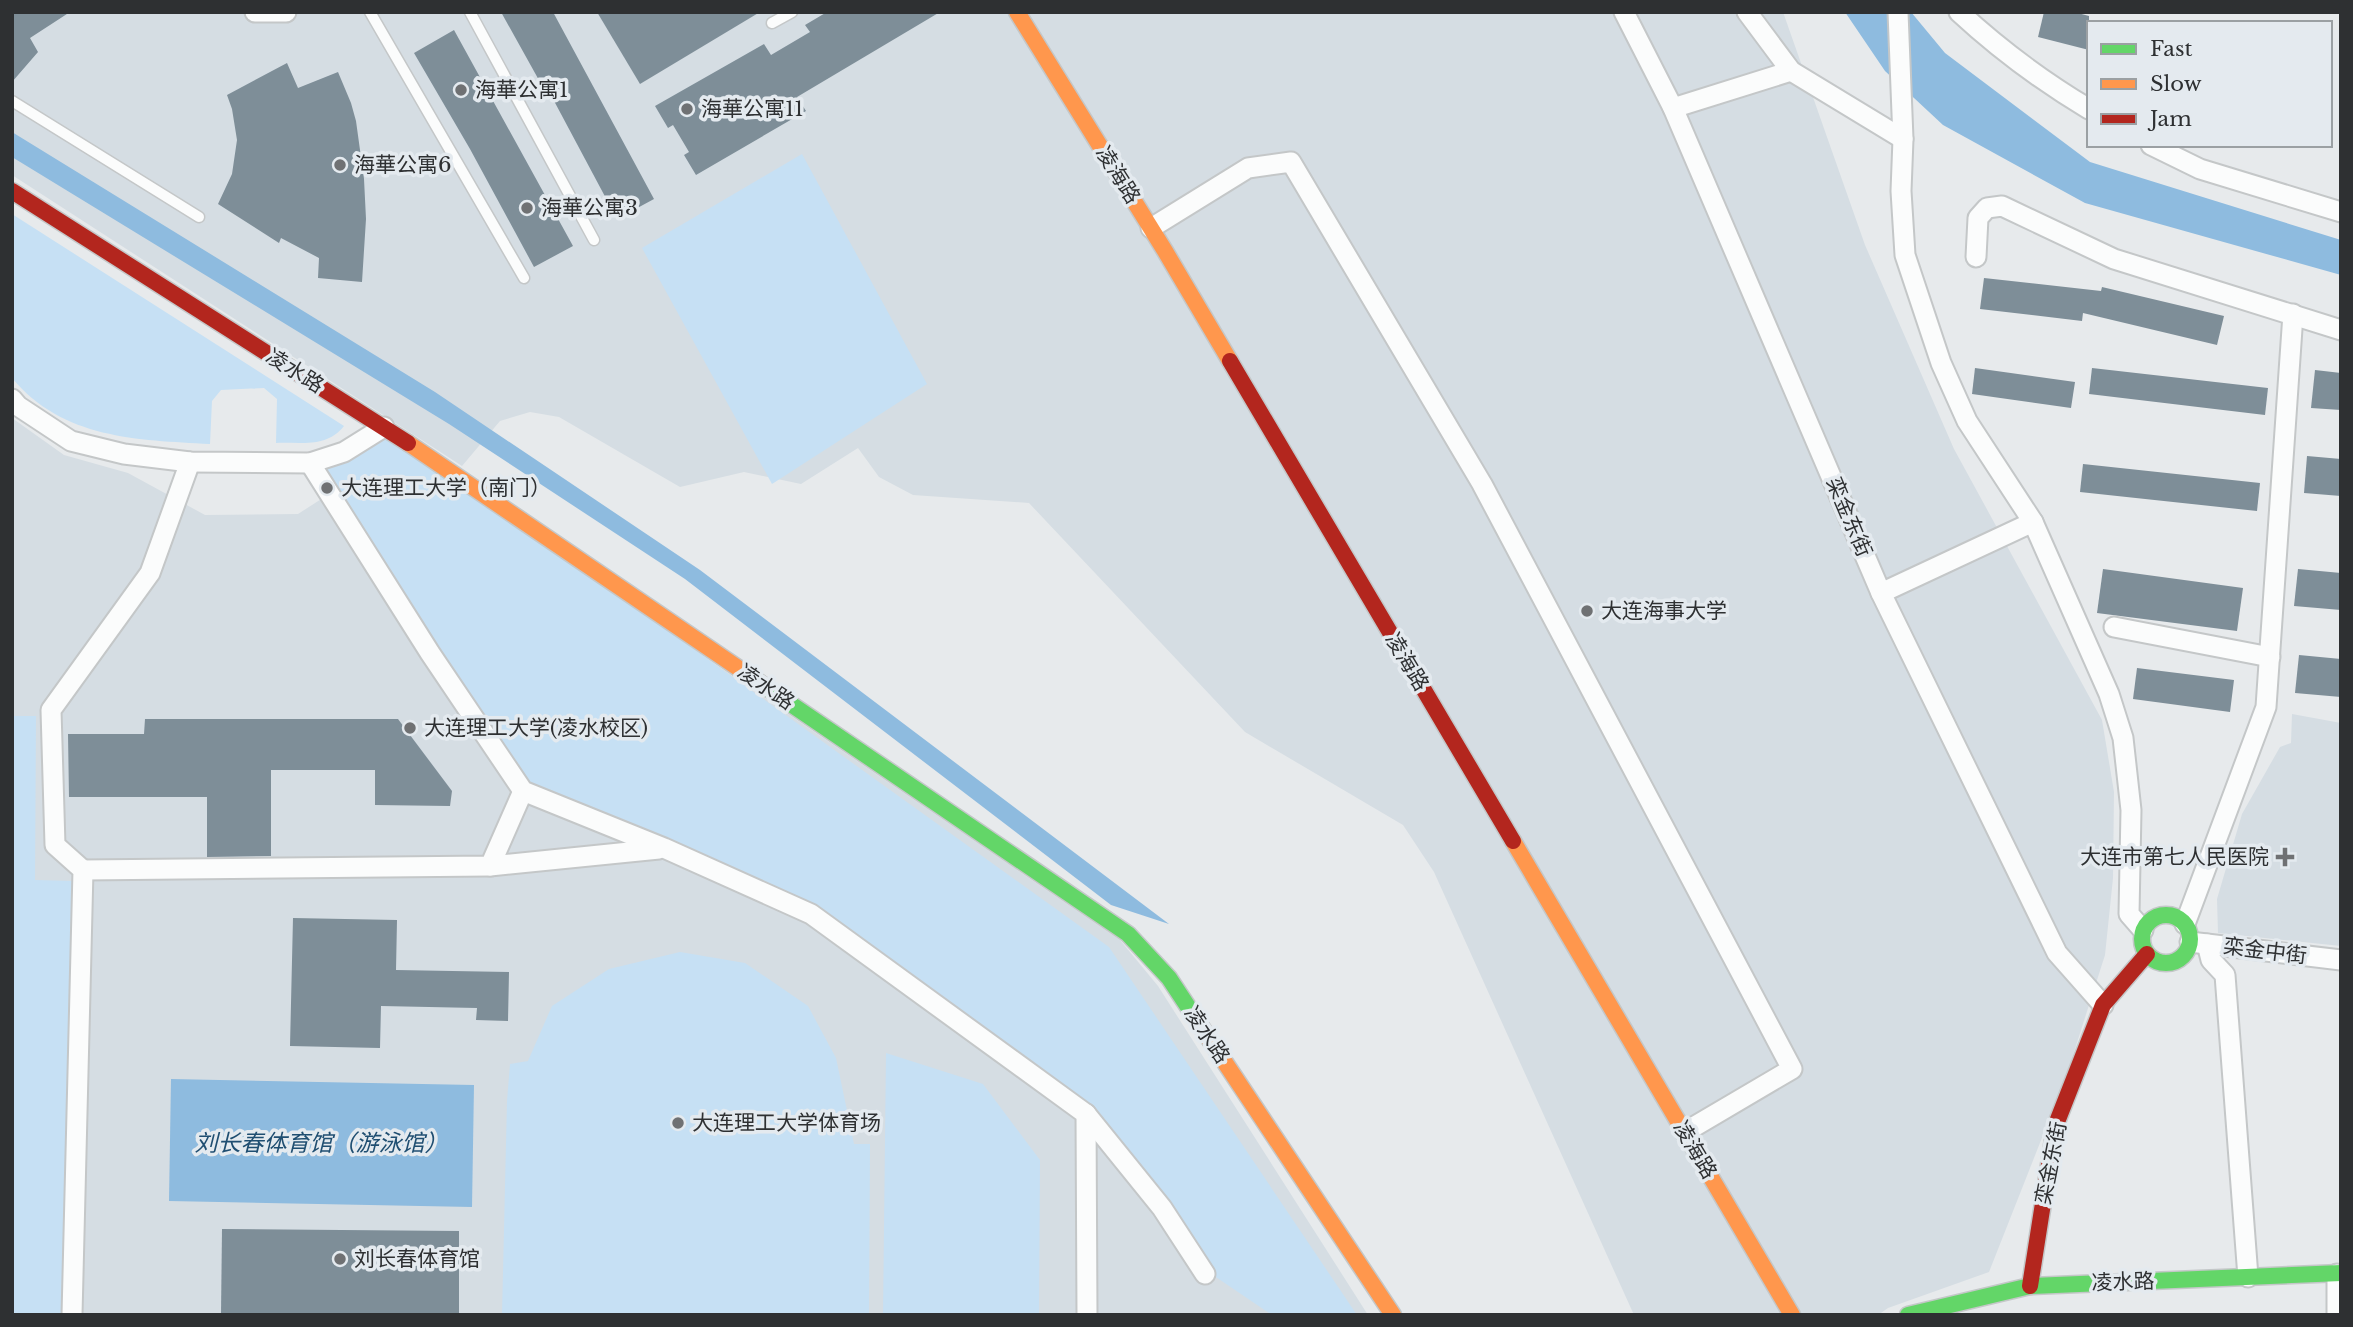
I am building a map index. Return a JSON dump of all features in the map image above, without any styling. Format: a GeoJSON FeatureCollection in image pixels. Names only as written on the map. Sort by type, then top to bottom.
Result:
{"type":"FeatureCollection","features":[{"type":"Feature","properties":{"kind":"street"},"geometry":{"type":"LineString","coordinates":[[255,12],[286,12]]}},
{"type":"Feature","properties":{"kind":"street","name":"凌海路"},"geometry":{"type":"LineString","coordinates":[[1017,12],[1151,228],[1792,1315]]}},
{"type":"Feature","properties":{"kind":"street","name":"栾金东街"},"geometry":{"type":"LineString","coordinates":[[1624,12],[1674,108],[1881,593],[2057,953],[2103,1005]]}},
{"type":"Feature","properties":{"kind":"street"},"geometry":{"type":"LineString","coordinates":[[1748,12],[1791,71],[1903,139]]}},
{"type":"Feature","properties":{"kind":"street"},"geometry":{"type":"LineString","coordinates":[[1898,12],[1903,139],[1901,191],[1905,255],[1941,363],[1967,421],[2034,522],[2109,694],[2123,738],[2131,810],[2129,915],[2143,930]]}},
{"type":"Feature","properties":{"kind":"street"},"geometry":{"type":"LineString","coordinates":[[1959,12],[1988,39],[2035,75],[2087,108]]}},
{"type":"Feature","properties":{"kind":"street"},"geometry":{"type":"LineString","coordinates":[[1674,108],[1791,71]]}},
{"type":"Feature","properties":{"kind":"street"},"geometry":{"type":"LineString","coordinates":[[2155,147],[2200,169],[2341,212]]}},
{"type":"Feature","properties":{"kind":"street"},"geometry":{"type":"LineString","coordinates":[[1151,228],[1248,168],[1292,162],[1475,472],[1792,1069],[1685,1132]]}},
{"type":"Feature","properties":{"kind":"street","name":"凌水路"},"geometry":{"type":"LineString","coordinates":[[12,191],[384,427],[1128,934],[1169,978],[1393,1315]]}},
{"type":"Feature","properties":{"kind":"street"},"geometry":{"type":"LineString","coordinates":[[1976,257],[1978,218],[1987,208],[2002,206],[2114,259],[2341,330]]}},
{"type":"Feature","properties":{"kind":"street"},"geometry":{"type":"LineString","coordinates":[[2248,1277],[2225,975],[2194,937],[2173,916],[2165,915],[2152,919],[2143,930],[2142,943],[2147,954],[2159,962],[2173,962],[2185,955],[2194,937],[2266,708],[2293,314]]}},
{"type":"Feature","properties":{"kind":"street"},"geometry":{"type":"LineString","coordinates":[[12,399],[18,406],[71,440],[124,454],[190,462],[310,463],[344,452],[384,427]]}},
{"type":"Feature","properties":{"kind":"street"},"geometry":{"type":"LineString","coordinates":[[190,462],[149,573],[51,710],[55,845],[83,870],[490,866],[664,848]]}},
{"type":"Feature","properties":{"kind":"street"},"geometry":{"type":"LineString","coordinates":[[310,463],[430,653],[523,791],[664,848],[811,914],[1086,1114],[1162,1208],[1205,1274]]}},
{"type":"Feature","properties":{"kind":"street"},"geometry":{"type":"LineString","coordinates":[[1881,593],[2034,522]]}},
{"type":"Feature","properties":{"kind":"street"},"geometry":{"type":"LineString","coordinates":[[2114,627],[2270,657]]}},
{"type":"Feature","properties":{"kind":"street"},"geometry":{"type":"LineString","coordinates":[[490,866],[523,791]]}},
{"type":"Feature","properties":{"kind":"street"},"geometry":{"type":"LineString","coordinates":[[72,1315],[83,870]]}},
{"type":"Feature","properties":{"kind":"street","name":"栾金中街"},"geometry":{"type":"LineString","coordinates":[[2194,937],[2341,960]]}},
{"type":"Feature","properties":{"kind":"street","name":"栾金东街"},"geometry":{"type":"LineString","coordinates":[[2030,1286],[2055,1127],[2103,1005],[2147,954]]}},
{"type":"Feature","properties":{"kind":"street"},"geometry":{"type":"LineString","coordinates":[[1086,1114],[1087,1315]]}},
{"type":"Feature","properties":{"kind":"street"},"geometry":{"type":"LineString","coordinates":[[2337,1315],[2339,1273]]}},
{"type":"Feature","properties":{"kind":"street","name":"凌水路"},"geometry":{"type":"LineString","coordinates":[[1908,1315],[2030,1286],[2339,1273]]}},
{"type":"Feature","properties":{"kind":"lane"},"geometry":{"type":"LineString","coordinates":[[370,12],[524,278]]}},
{"type":"Feature","properties":{"kind":"lane"},"geometry":{"type":"LineString","coordinates":[[470,12],[594,240]]}},
{"type":"Feature","properties":{"kind":"lane"},"geometry":{"type":"LineString","coordinates":[[772,23],[792,12]]}},
{"type":"Feature","properties":{"kind":"lane"},"geometry":{"type":"LineString","coordinates":[[12,101],[199,217]]}},
{"type":"Feature","properties":{"kind":"shaded area","name":"大连海事大学"},"geometry":{"type":"Polygon","coordinates":[[[12,12],[1783,12],[1865,245],[1954,449],[2102,720],[2114,792],[2113,878],[2105,955],[2066,1077],[1989,1272],[1888,1308],[1878,1315],[1634,1315],[1434,872],[1403,825],[1245,732],[1029,503],[913,495],[879,477],[858,448],[801,484],[744,472],[680,487],[559,417],[530,412],[500,421],[462,466],[12,175],[12,12]]]}},
{"type":"Feature","properties":{"kind":"shaded area"},"geometry":{"type":"Polygon","coordinates":[[[802,154],[927,384],[772,484],[642,248],[802,154]]]}},
{"type":"Feature","properties":{"kind":"shaded area"},"geometry":{"type":"Polygon","coordinates":[[[12,214],[344,426],[322,441],[276,443],[277,399],[264,388],[221,390],[212,401],[210,444],[155,441],[103,432],[78,425],[54,413],[32,398],[12,378],[12,214]]]}},
{"type":"Feature","properties":{"kind":"shaded area","name":"大连理工大学(凌水校区)"},"geometry":{"type":"Polygon","coordinates":[[[12,418],[64,455],[128,473],[205,515],[298,514],[368,469],[393,445],[1120,940],[1158,986],[1368,1315],[12,1315],[12,418]]]}},
{"type":"Feature","properties":{"kind":"shaded area"},"geometry":{"type":"Polygon","coordinates":[[[384,427],[1109,947],[1357,1315],[1272,1315],[1201,1267],[1086,1114],[811,914],[523,791],[310,463],[384,427]]]}},
{"type":"Feature","properties":{"kind":"shaded area","name":"大连市第七人民医院"},"geometry":{"type":"Polygon","coordinates":[[[2292,714],[2341,723],[2341,946],[2218,933],[2217,899],[2242,814],[2280,747],[2291,743],[2292,714]]]}},
{"type":"Feature","properties":{"kind":"shaded area"},"geometry":{"type":"Polygon","coordinates":[[[12,716],[36,716],[35,880],[73,881],[61,1315],[12,1315],[12,716]]]}},
{"type":"Feature","properties":{"kind":"shaded area","name":"大连理工大学体育场"},"geometry":{"type":"Polygon","coordinates":[[[680,952],[745,963],[808,1006],[836,1058],[854,1144],[870,1144],[869,1315],[502,1315],[510,1064],[528,1061],[552,1006],[609,969],[680,952]]]}},
{"type":"Feature","properties":{"kind":"shaded area"},"geometry":{"type":"Polygon","coordinates":[[[886,1053],[983,1084],[1040,1160],[1039,1315],[883,1315],[886,1053]]]}},
{"type":"Feature","properties":{"kind":"water"},"geometry":{"type":"Polygon","coordinates":[[[1845,12],[1911,12],[1945,53],[2090,162],[2341,240],[2341,275],[2085,203],[1943,125],[1885,71],[1845,12]]]}},
{"type":"Feature","properties":{"kind":"water"},"geometry":{"type":"Polygon","coordinates":[[[12,132],[435,392],[700,570],[1169,924],[1111,905],[685,579],[449,424],[12,157],[12,132]]]}},
{"type":"Feature","properties":{"kind":"water","name":"刘长春体育馆（游泳馆）"},"geometry":{"type":"Polygon","coordinates":[[[171,1079],[474,1085],[472,1207],[169,1201],[171,1079]]]}},
{"type":"Feature","properties":{"kind":"building"},"geometry":{"type":"Polygon","coordinates":[[[12,12],[70,12],[30,38],[38,52],[12,82],[12,12]]]}},
{"type":"Feature","properties":{"kind":"building"},"geometry":{"type":"Polygon","coordinates":[[[501,12],[553,12],[654,199],[617,219],[553,99],[550,100],[501,12]]]}},
{"type":"Feature","properties":{"kind":"building"},"geometry":{"type":"Polygon","coordinates":[[[597,12],[760,12],[640,84],[597,12]]]}},
{"type":"Feature","properties":{"kind":"building"},"geometry":{"type":"Polygon","coordinates":[[[827,12],[940,12],[797,97],[806,111],[696,175],[684,155],[689,152],[673,125],[668,128],[655,106],[764,44],[771,55],[810,32],[805,25],[827,12]]]}},
{"type":"Feature","properties":{"kind":"building"},"geometry":{"type":"Polygon","coordinates":[[[2044,12],[2074,12],[2089,16],[2087,49],[2038,37],[2044,12]]]}},
{"type":"Feature","properties":{"kind":"building"},"geometry":{"type":"Polygon","coordinates":[[[454,30],[573,246],[534,267],[414,53],[454,30]]]}},
{"type":"Feature","properties":{"kind":"building"},"geometry":{"type":"Polygon","coordinates":[[[287,63],[298,88],[338,72],[351,103],[364,179],[366,219],[362,282],[318,278],[319,258],[281,238],[279,243],[218,204],[232,174],[237,140],[227,95],[287,63]]]}},
{"type":"Feature","properties":{"kind":"building"},"geometry":{"type":"Polygon","coordinates":[[[1984,278],[2101,291],[2102,287],[2224,316],[2217,345],[2083,313],[2082,321],[1980,309],[1984,278]]]}},
{"type":"Feature","properties":{"kind":"building"},"geometry":{"type":"Polygon","coordinates":[[[1975,368],[2075,382],[2071,408],[1972,394],[1975,368]]]}},
{"type":"Feature","properties":{"kind":"building"},"geometry":{"type":"Polygon","coordinates":[[[2092,368],[2268,388],[2265,415],[2089,394],[2092,368]]]}},
{"type":"Feature","properties":{"kind":"building"},"geometry":{"type":"Polygon","coordinates":[[[2315,370],[2341,373],[2341,410],[2311,408],[2315,370]]]}},
{"type":"Feature","properties":{"kind":"building"},"geometry":{"type":"Polygon","coordinates":[[[2307,456],[2341,459],[2341,496],[2304,493],[2307,456]]]}},
{"type":"Feature","properties":{"kind":"building"},"geometry":{"type":"Polygon","coordinates":[[[2083,464],[2260,483],[2257,511],[2080,492],[2083,464]]]}},
{"type":"Feature","properties":{"kind":"building"},"geometry":{"type":"Polygon","coordinates":[[[2103,569],[2243,588],[2237,631],[2097,613],[2103,569]]]}},
{"type":"Feature","properties":{"kind":"building"},"geometry":{"type":"Polygon","coordinates":[[[2298,569],[2341,573],[2341,610],[2294,606],[2298,569]]]}},
{"type":"Feature","properties":{"kind":"building"},"geometry":{"type":"Polygon","coordinates":[[[2299,655],[2341,659],[2341,697],[2295,693],[2299,655]]]}},
{"type":"Feature","properties":{"kind":"building"},"geometry":{"type":"Polygon","coordinates":[[[2137,668],[2234,680],[2230,712],[2133,699],[2137,668]]]}},
{"type":"Feature","properties":{"kind":"building"},"geometry":{"type":"Polygon","coordinates":[[[145,719],[398,719],[452,791],[450,806],[375,805],[375,770],[271,770],[271,856],[207,857],[207,797],[69,797],[68,734],[144,734],[145,719]]]}},
{"type":"Feature","properties":{"kind":"building"},"geometry":{"type":"Polygon","coordinates":[[[293,918],[397,920],[396,970],[509,972],[508,1021],[476,1020],[477,1008],[381,1006],[380,1048],[290,1046],[293,918]]]}},
{"type":"Feature","properties":{"kind":"building","name":"刘长春体育馆"},"geometry":{"type":"Polygon","coordinates":[[[222,1229],[459,1231],[459,1315],[221,1315],[222,1229]]]}},
{"type":"Feature","properties":{"kind":"traffic: fast"},"geometry":{"type":"LineString","coordinates":[[760,683],[1128,934],[1169,978],[1198,1022]]}},
{"type":"Feature","properties":{"kind":"traffic: fast"},"geometry":{"type":"LineString","coordinates":[[2166,915],[2183,922],[2190,939],[2183,956],[2166,963],[2149,956],[2142,939],[2149,922],[2166,915]]}},
{"type":"Feature","properties":{"kind":"traffic: fast"},"geometry":{"type":"LineString","coordinates":[[1908,1315],[2030,1286],[2341,1273]]}},
{"type":"Feature","properties":{"kind":"traffic: slow"},"geometry":{"type":"LineString","coordinates":[[1017,12],[1230,361]]}},
{"type":"Feature","properties":{"kind":"traffic: slow"},"geometry":{"type":"LineString","coordinates":[[408,443],[760,683]]}},
{"type":"Feature","properties":{"kind":"traffic: slow"},"geometry":{"type":"LineString","coordinates":[[1513,841],[1792,1315]]}},
{"type":"Feature","properties":{"kind":"traffic: slow"},"geometry":{"type":"LineString","coordinates":[[1198,1022],[1393,1315]]}},
{"type":"Feature","properties":{"kind":"traffic: jam"},"geometry":{"type":"LineString","coordinates":[[12,191],[408,443]]}},
{"type":"Feature","properties":{"kind":"traffic: jam"},"geometry":{"type":"LineString","coordinates":[[1230,361],[1513,841]]}},
{"type":"Feature","properties":{"kind":"traffic: jam"},"geometry":{"type":"LineString","coordinates":[[2030,1286],[2055,1127],[2103,1005],[2147,954]]}},
{"type":"Feature","properties":{"kind":"place","name":"海華公寓1"},"geometry":{"type":"Point","coordinates":[461,90]}},
{"type":"Feature","properties":{"kind":"place","name":"海華公寓11"},"geometry":{"type":"Point","coordinates":[687,109]}},
{"type":"Feature","properties":{"kind":"place","name":"海華公寓6"},"geometry":{"type":"Point","coordinates":[340,165]}},
{"type":"Feature","properties":{"kind":"place","name":"海華公寓3"},"geometry":{"type":"Point","coordinates":[527,208]}},
{"type":"Feature","properties":{"kind":"place","name":"大连理工大学（南门）"},"geometry":{"type":"Point","coordinates":[327,488]}},
{"type":"Feature","properties":{"kind":"place","name":"大连海事大学"},"geometry":{"type":"Point","coordinates":[1587,611]}},
{"type":"Feature","properties":{"kind":"place","name":"大连理工大学(凌水校区)"},"geometry":{"type":"Point","coordinates":[410,728]}},
{"type":"Feature","properties":{"kind":"place","name":"大连市第七人民医院"},"geometry":{"type":"Point","coordinates":[2285,857]}},
{"type":"Feature","properties":{"kind":"place","name":"大连理工大学体育场"},"geometry":{"type":"Point","coordinates":[678,1123]}},
{"type":"Feature","properties":{"kind":"place","name":"刘长春体育馆"},"geometry":{"type":"Point","coordinates":[340,1259]}}]}
